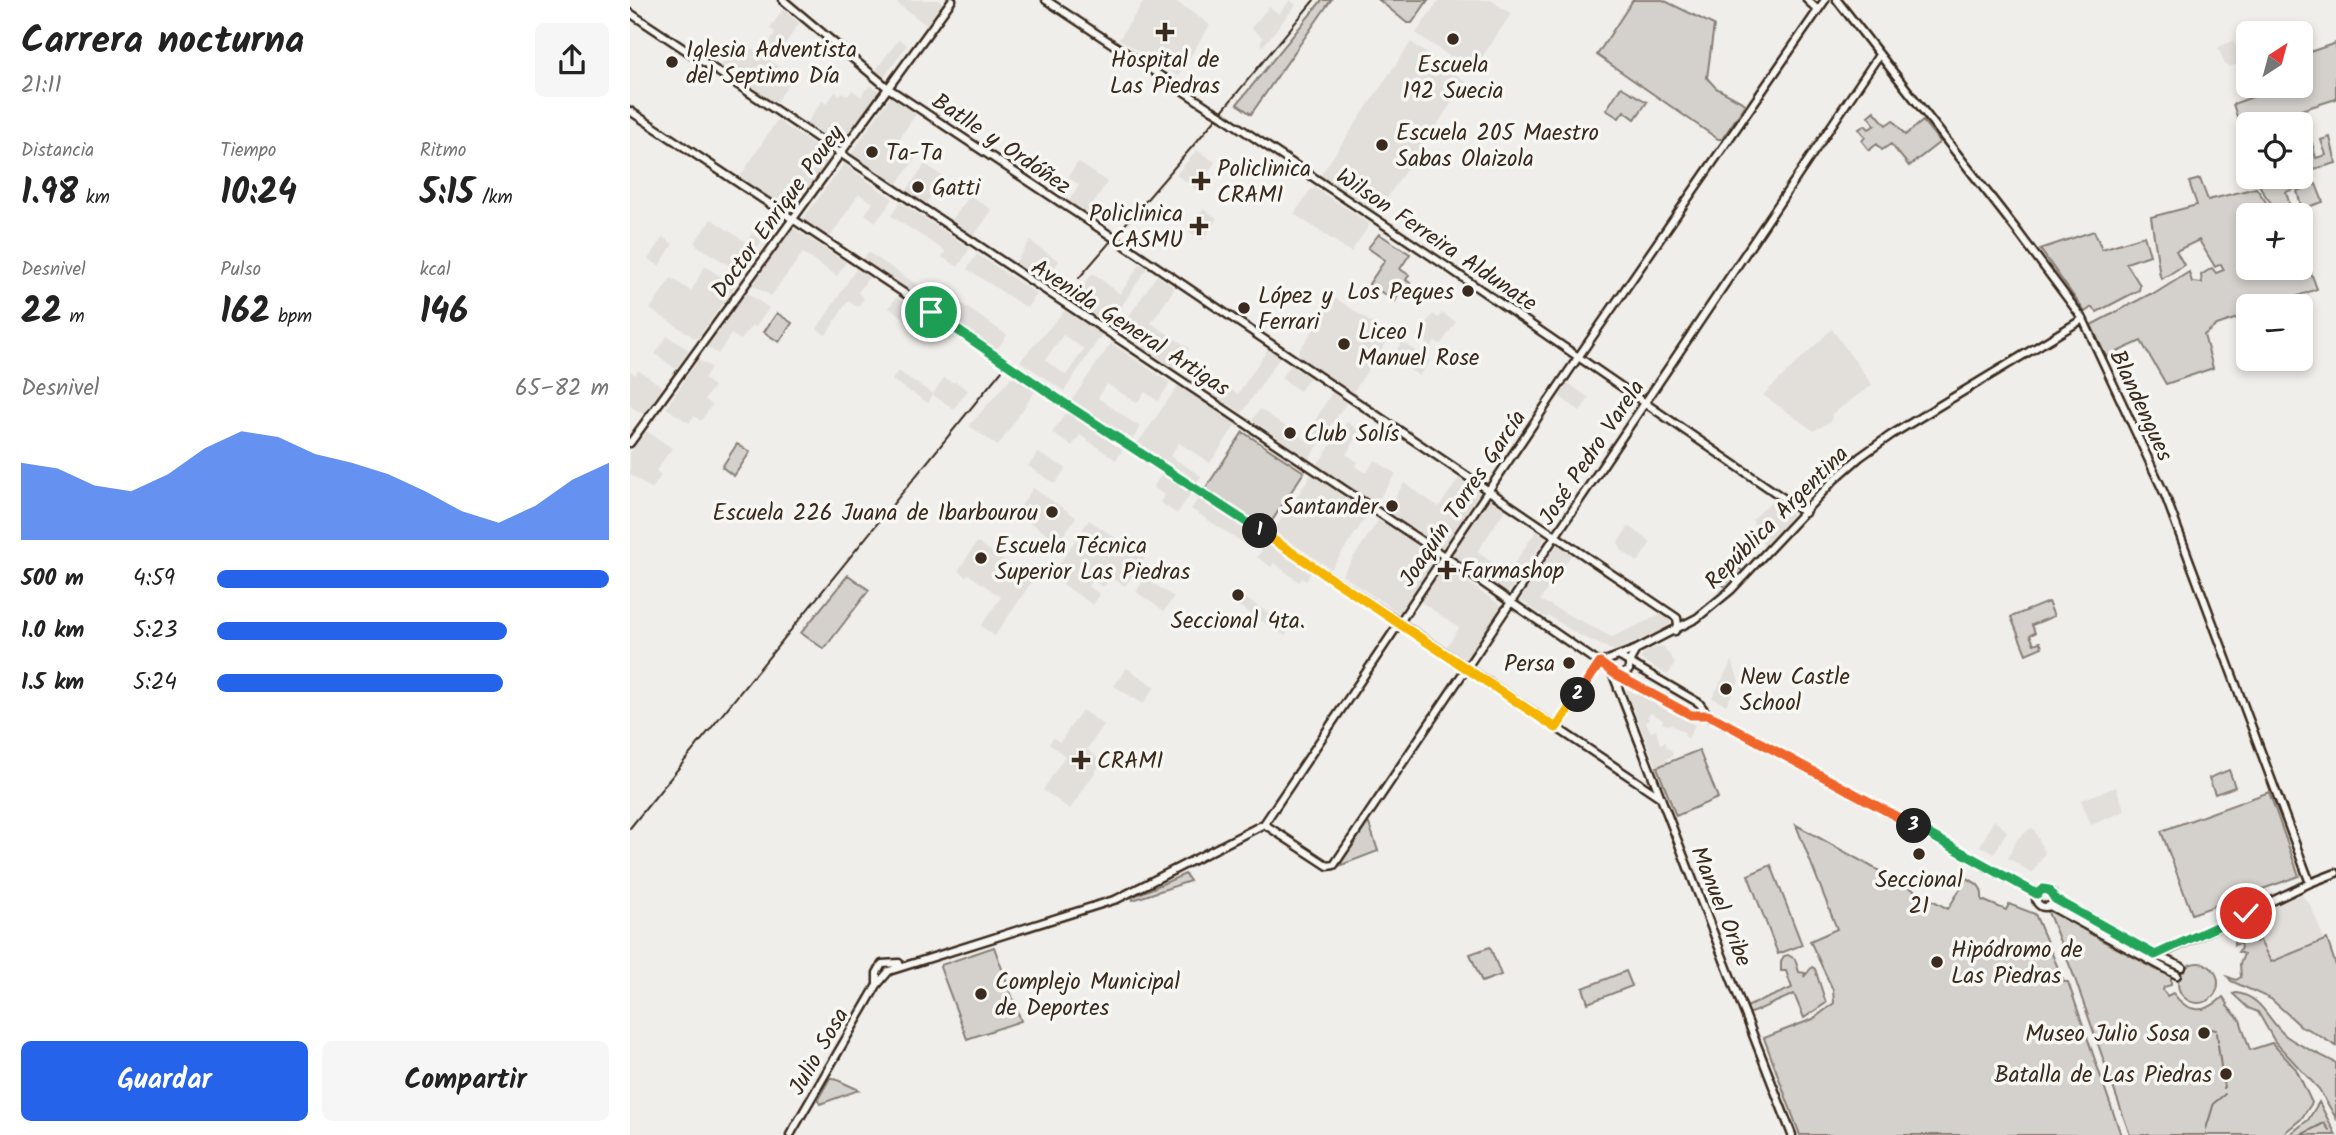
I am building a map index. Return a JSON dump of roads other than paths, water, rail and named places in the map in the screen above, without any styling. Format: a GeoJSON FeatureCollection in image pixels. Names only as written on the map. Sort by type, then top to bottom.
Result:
{"type":"FeatureCollection","features":[{"type":"Feature","properties":{"kind":"street","name":"Batlle y Ordóñez"},"geometry":{"type":"LineString","coordinates":[[783,0],[888,88],[1677,618],[1690,622]]}},
{"type":"Feature","properties":{"kind":"street","name":"Doctor Enrique Pouey"},"geometry":{"type":"LineString","coordinates":[[630,443],[952,0]]}},
{"type":"Feature","properties":{"kind":"street","name":"Wilson Ferreira Aldunate"},"geometry":{"type":"LineString","coordinates":[[1046,0],[1579,356],[1805,513]]}},
{"type":"Feature","properties":{"kind":"street"},"geometry":{"type":"LineString","coordinates":[[1807,0],[1818,10]]}},
{"type":"Feature","properties":{"kind":"street","name":"Joaquín Torres García"},"geometry":{"type":"LineString","coordinates":[[877,985],[896,967],[931,959],[1117,899],[1264,824],[1579,356],[1825,0]]}},
{"type":"Feature","properties":{"kind":"street","name":"Blandengues"},"geometry":{"type":"LineString","coordinates":[[1837,0],[2015,228],[2082,319],[2165,495],[2310,883]]}},
{"type":"Feature","properties":{"kind":"street","name":"Avenida General Artigas"},"geometry":{"type":"LineString","coordinates":[[630,13],[1612,671]]}},
{"type":"Feature","properties":{"kind":"street","name":"José Pedro Varela"},"geometry":{"type":"LineString","coordinates":[[1264,824],[1328,866],[1334,864],[1879,55]]}},
{"type":"Feature","properties":{"kind":"street"},"geometry":{"type":"LineString","coordinates":[[630,111],[1660,797]]}},
{"type":"Feature","properties":{"kind":"street","name":"República Argentina"},"geometry":{"type":"LineString","coordinates":[[1600,663],[1637,649],[1690,622],[1731,590],[1835,479],[1875,446],[2082,319]]}},
{"type":"Feature","properties":{"kind":"street"},"geometry":{"type":"LineString","coordinates":[[1675,631],[1677,618]]}},
{"type":"Feature","properties":{"kind":"street"},"geometry":{"type":"LineString","coordinates":[[1618,690],[1621,676],[1629,670],[1629,662],[1637,649]]}},
{"type":"Feature","properties":{"kind":"street"},"geometry":{"type":"LineString","coordinates":[[1618,690],[1611,663],[1615,658],[1621,657],[1699,703],[1708,715],[2037,894]]}},
{"type":"Feature","properties":{"kind":"street"},"geometry":{"type":"LineString","coordinates":[[1556,728],[1600,663]]}},
{"type":"Feature","properties":{"kind":"street"},"geometry":{"type":"LineString","coordinates":[[1612,671],[1691,715],[1708,715]]}},
{"type":"Feature","properties":{"kind":"street","name":"Manuel Oribe"},"geometry":{"type":"LineString","coordinates":[[1618,690],[1792,1135]]}},
{"type":"Feature","properties":{"kind":"street"},"geometry":{"type":"LineString","coordinates":[[1681,709],[1688,696]]}},
{"type":"Feature","properties":{"kind":"street"},"geometry":{"type":"LineString","coordinates":[[2148,960],[2336,873]]}},
{"type":"Feature","properties":{"kind":"street"},"geometry":{"type":"LineString","coordinates":[[2037,894],[2047,889],[2055,899],[2155,955],[2182,967]]}},
{"type":"Feature","properties":{"kind":"street"},"geometry":{"type":"LineString","coordinates":[[2037,894],[2038,905],[2043,908],[2050,906],[2055,899]]}},
{"type":"Feature","properties":{"kind":"street"},"geometry":{"type":"LineString","coordinates":[[2050,906],[2177,975]]}},
{"type":"Feature","properties":{"kind":"street","name":"Julio Sosa"},"geometry":{"type":"LineString","coordinates":[[790,1135],[877,985]]}},
{"type":"Feature","properties":{"kind":"waterway"},"geometry":{"type":"LineString","coordinates":[[2211,1029],[2216,1030]]}},
{"type":"Feature","properties":{"kind":"waterway"},"geometry":{"type":"LineString","coordinates":[[2217,1033],[2218,1041]]}},
{"type":"Feature","properties":{"kind":"waterway"},"geometry":{"type":"LineString","coordinates":[[2218,1045],[2224,1088]]}},
{"type":"Feature","properties":{"kind":"waterway"},"geometry":{"type":"LineString","coordinates":[[2206,1129],[2214,1103],[2225,1094]]}},
{"type":"Feature","properties":{"kind":"waterway"},"geometry":{"type":"LineString","coordinates":[[2301,1135],[2324,1123],[2329,1130]]}},
{"type":"Feature","properties":{"kind":"railway"},"geometry":{"type":"LineString","coordinates":[[1079,278],[1314,0]]}},
{"type":"Feature","properties":{"kind":"railway"},"geometry":{"type":"LineString","coordinates":[[630,828],[1002,370]]}},
{"type":"Feature","properties":{"kind":"place","name":"Hospital de Las Piedras"},"geometry":{"type":"Point","coordinates":[1165,32]}},
{"type":"Feature","properties":{"kind":"place","name":"Escuela 192 Suecia"},"geometry":{"type":"Point","coordinates":[1453,39]}},
{"type":"Feature","properties":{"kind":"place","name":"Iglesia Adventista del Septimo Día"},"geometry":{"type":"Point","coordinates":[672,62]}},
{"type":"Feature","properties":{"kind":"place","name":"Escuela 205 Maestro Sabas Olaizola"},"geometry":{"type":"Point","coordinates":[1382,145]}},
{"type":"Feature","properties":{"kind":"place","name":"Ta-Ta"},"geometry":{"type":"Point","coordinates":[872,152]}},
{"type":"Feature","properties":{"kind":"place","name":"Policlinica CRAMI"},"geometry":{"type":"Point","coordinates":[1201,181]}},
{"type":"Feature","properties":{"kind":"place","name":"Gatti"},"geometry":{"type":"Point","coordinates":[918,187]}},
{"type":"Feature","properties":{"kind":"place","name":"Policlinica CASMU"},"geometry":{"type":"Point","coordinates":[1199,226]}},
{"type":"Feature","properties":{"kind":"place","name":"Los Peques"},"geometry":{"type":"Point","coordinates":[1468,291]}},
{"type":"Feature","properties":{"kind":"place","name":"López y Ferrari"},"geometry":{"type":"Point","coordinates":[1244,308]}},
{"type":"Feature","properties":{"kind":"place","name":"Liceo 1 Manuel Rose"},"geometry":{"type":"Point","coordinates":[1344,344]}},
{"type":"Feature","properties":{"kind":"place","name":"Club Solís"},"geometry":{"type":"Point","coordinates":[1290,433]}},
{"type":"Feature","properties":{"kind":"place","name":"Santander"},"geometry":{"type":"Point","coordinates":[1392,506]}},
{"type":"Feature","properties":{"kind":"place","name":"Escuela 226 Juana de Ibarbourou"},"geometry":{"type":"Point","coordinates":[1052,512]}},
{"type":"Feature","properties":{"kind":"place","name":"Escuela Técnica Superior Las Piedras"},"geometry":{"type":"Point","coordinates":[981,558]}},
{"type":"Feature","properties":{"kind":"place","name":"Farmashop"},"geometry":{"type":"Point","coordinates":[1447,570]}},
{"type":"Feature","properties":{"kind":"place","name":"Seccional 4ta."},"geometry":{"type":"Point","coordinates":[1238,595]}},
{"type":"Feature","properties":{"kind":"place","name":"Persa"},"geometry":{"type":"Point","coordinates":[1569,663]}},
{"type":"Feature","properties":{"kind":"place","name":"New Castle School"},"geometry":{"type":"Point","coordinates":[1726,689]}},
{"type":"Feature","properties":{"kind":"place","name":"CRAMI"},"geometry":{"type":"Point","coordinates":[1081,760]}},
{"type":"Feature","properties":{"kind":"place","name":"Seccional 21"},"geometry":{"type":"Point","coordinates":[1919,854]}},
{"type":"Feature","properties":{"kind":"place","name":"Hipódromo de Las Piedras"},"geometry":{"type":"Point","coordinates":[1937,962]}},
{"type":"Feature","properties":{"kind":"place","name":"Complejo Municipal de Deportes"},"geometry":{"type":"Point","coordinates":[981,994]}},
{"type":"Feature","properties":{"kind":"place","name":"Museo Julio Sosa"},"geometry":{"type":"Point","coordinates":[2204,1033]}},
{"type":"Feature","properties":{"kind":"place","name":"Batalla de Las Piedras"},"geometry":{"type":"Point","coordinates":[2226,1074]}}]}
